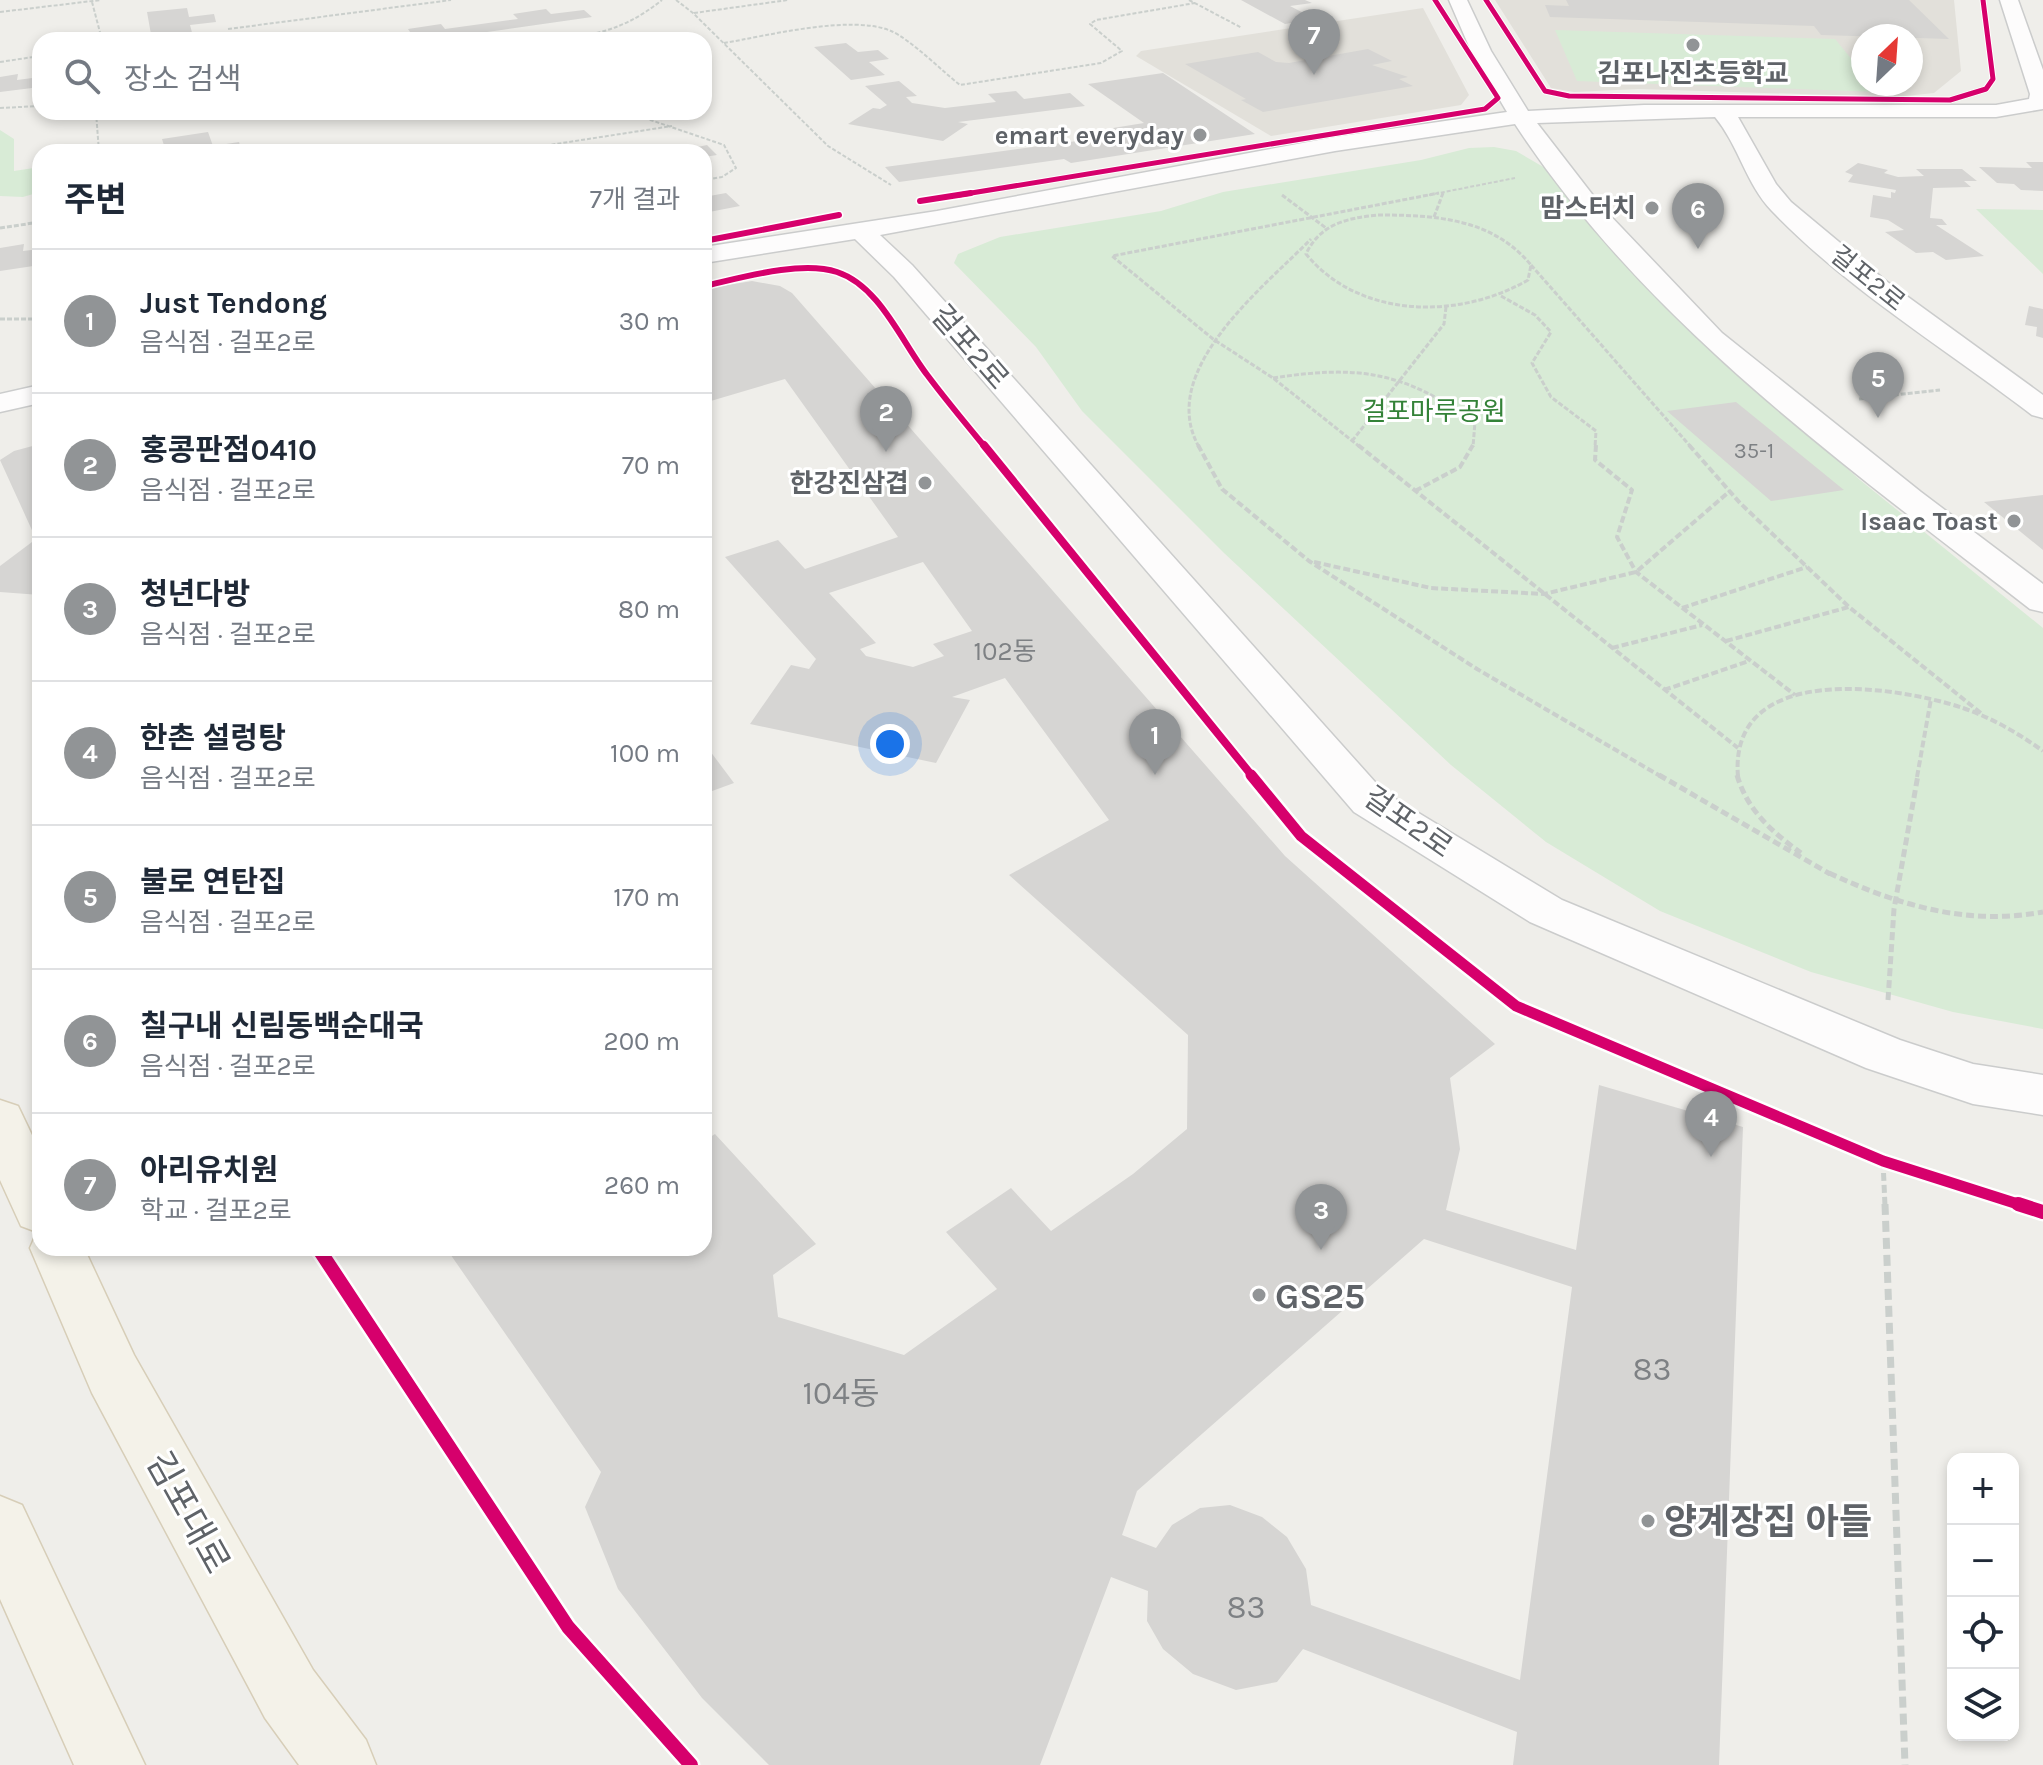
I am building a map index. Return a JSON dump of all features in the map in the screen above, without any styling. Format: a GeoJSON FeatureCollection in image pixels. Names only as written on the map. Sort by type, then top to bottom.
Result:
{"type":"FeatureCollection","features":[{"type":"Feature","properties":{"kind":"main road"},"geometry":{"type":"LineString","coordinates":[[0,1121],[32,1192]]}},
{"type":"Feature","properties":{"kind":"main road","name":"김포대로"},"geometry":{"type":"LineString","coordinates":[[61,1256],[113,1374],[273,1667],[341,1765]]}},
{"type":"Feature","properties":{"kind":"main road"},"geometry":{"type":"LineString","coordinates":[[0,1527],[110,1765]]}},
{"type":"Feature","properties":{"kind":"street"},"geometry":{"type":"LineString","coordinates":[[1458,0],[1481,51],[1522,121],[1593,212],[1712,339],[2043,601]]}},
{"type":"Feature","properties":{"kind":"street"},"geometry":{"type":"LineString","coordinates":[[712,264],[1522,121],[1724,113],[1996,111],[2025,108],[2039,103],[2041,94],[2009,0]]}},
{"type":"Feature","properties":{"kind":"street"},"geometry":{"type":"LineString","coordinates":[[2029,0],[2043,40]]}},
{"type":"Feature","properties":{"kind":"street"},"geometry":{"type":"LineString","coordinates":[[1724,113],[2043,115]]}},
{"type":"Feature","properties":{"kind":"street","name":"걸포2로"},"geometry":{"type":"LineString","coordinates":[[1724,113],[1759,179],[1781,206],[1920,320],[2043,409]]}},
{"type":"Feature","properties":{"kind":"street"},"geometry":{"type":"LineString","coordinates":[[712,254],[866,235]]}},
{"type":"Feature","properties":{"kind":"street","name":"걸포2로"},"geometry":{"type":"LineString","coordinates":[[866,235],[903,271],[1369,802],[1546,911],[1883,1054],[1973,1084],[2043,1095]]}},
{"type":"Feature","properties":{"kind":"street"},"geometry":{"type":"LineString","coordinates":[[0,392],[32,386]]}},
{"type":"Feature","properties":{"kind":"street"},"geometry":{"type":"LineString","coordinates":[[0,403],[32,396]]}},
{"type":"Feature","properties":{"kind":"path"},"geometry":{"type":"LineString","coordinates":[[0,12],[101,0]]}},
{"type":"Feature","properties":{"kind":"path"},"geometry":{"type":"LineString","coordinates":[[228,29],[451,0]]}},
{"type":"Feature","properties":{"kind":"path"},"geometry":{"type":"LineString","coordinates":[[609,32],[647,13],[662,0]]}},
{"type":"Feature","properties":{"kind":"path"},"geometry":{"type":"LineString","coordinates":[[676,0],[693,13],[828,146],[893,186]]}},
{"type":"Feature","properties":{"kind":"path"},"geometry":{"type":"LineString","coordinates":[[693,13],[788,0]]}},
{"type":"Feature","properties":{"kind":"path"},"geometry":{"type":"LineString","coordinates":[[1189,0],[1242,28]]}},
{"type":"Feature","properties":{"kind":"path"},"geometry":{"type":"LineString","coordinates":[[92,2],[100,32]]}},
{"type":"Feature","properties":{"kind":"path"},"geometry":{"type":"LineString","coordinates":[[724,43],[847,25],[880,27],[892,31],[960,85],[1101,63],[1122,51],[1119,44],[1092,28],[1090,24],[1096,20],[1195,3]]}},
{"type":"Feature","properties":{"kind":"path"},"geometry":{"type":"LineString","coordinates":[[0,62],[32,57]]}},
{"type":"Feature","properties":{"kind":"path"},"geometry":{"type":"LineString","coordinates":[[0,108],[32,106]]}},
{"type":"Feature","properties":{"kind":"path"},"geometry":{"type":"LineString","coordinates":[[97,120],[98,144]]}},
{"type":"Feature","properties":{"kind":"path"},"geometry":{"type":"LineString","coordinates":[[653,120],[724,145],[736,168],[722,177],[712,179]]}},
{"type":"Feature","properties":{"kind":"path"},"geometry":{"type":"LineString","coordinates":[[556,144],[672,126]]}},
{"type":"Feature","properties":{"kind":"path"},"geometry":{"type":"LineString","coordinates":[[1518,177],[1112,256],[1213,339],[1273,378],[1738,748]]}},
{"type":"Feature","properties":{"kind":"path"},"geometry":{"type":"LineString","coordinates":[[1279,192],[1326,228]]}},
{"type":"Feature","properties":{"kind":"path"},"geometry":{"type":"LineString","coordinates":[[1434,217],[1443,192]]}},
{"type":"Feature","properties":{"kind":"path"},"geometry":{"type":"LineString","coordinates":[[2043,751],[1985,717],[1849,607],[1730,491],[1521,250],[1503,237],[1476,226],[1434,217],[1356,217],[1326,228],[1311,239],[1213,339],[1194,382],[1188,428],[1222,489],[1309,561],[1477,669],[1830,874],[1895,902],[1959,916],[2019,918],[2043,912]]}},
{"type":"Feature","properties":{"kind":"path"},"geometry":{"type":"LineString","coordinates":[[0,228],[32,223]]}},
{"type":"Feature","properties":{"kind":"path"},"geometry":{"type":"LineString","coordinates":[[1311,239],[1306,254],[1314,270],[1335,285],[1367,297],[1406,305],[1446,307],[1483,303],[1528,280],[1531,265]]}},
{"type":"Feature","properties":{"kind":"path"},"geometry":{"type":"LineString","coordinates":[[1501,296],[1535,315],[1551,332],[1532,363],[1551,397],[1596,431],[1595,460],[1632,490],[1617,537],[1636,572],[1796,696]]}},
{"type":"Feature","properties":{"kind":"path"},"geometry":{"type":"LineString","coordinates":[[1352,441],[1444,324],[1446,307]]}},
{"type":"Feature","properties":{"kind":"path"},"geometry":{"type":"LineString","coordinates":[[0,319],[32,319]]}},
{"type":"Feature","properties":{"kind":"path"},"geometry":{"type":"LineString","coordinates":[[1273,378],[1341,370],[1399,381],[1455,406],[1475,422],[1477,443],[1458,471],[1415,491]]}},
{"type":"Feature","properties":{"kind":"path"},"geometry":{"type":"LineString","coordinates":[[1795,406],[2009,383]]}},
{"type":"Feature","properties":{"kind":"path"},"geometry":{"type":"LineString","coordinates":[[1309,561],[1431,588],[1544,594],[1636,572],[1730,491]]}},
{"type":"Feature","properties":{"kind":"path"},"geometry":{"type":"LineString","coordinates":[[1681,608],[1807,567]]}},
{"type":"Feature","properties":{"kind":"path"},"geometry":{"type":"LineString","coordinates":[[1725,641],[1849,607]]}},
{"type":"Feature","properties":{"kind":"path"},"geometry":{"type":"LineString","coordinates":[[1612,648],[1703,624]]}},
{"type":"Feature","properties":{"kind":"path"},"geometry":{"type":"LineString","coordinates":[[1664,690],[1750,661]]}},
{"type":"Feature","properties":{"kind":"path"},"geometry":{"type":"LineString","coordinates":[[1830,874],[1779,837],[1746,797],[1735,759],[1745,727],[1773,703],[1817,690],[1871,689],[1931,699],[1985,717]]}},
{"type":"Feature","properties":{"kind":"path"},"geometry":{"type":"LineString","coordinates":[[1888,1005],[1895,902],[1931,699]]}},
{"type":"Feature","properties":{"kind":"path"},"geometry":{"type":"LineString","coordinates":[[1869,1155],[1898,1166]]}},
{"type":"Feature","properties":{"kind":"path"},"geometry":{"type":"LineString","coordinates":[[1883,1161],[1905,1765]]}},
{"type":"Feature","properties":{"kind":"shaded area","name":"김포나진초등학교"},"geometry":{"type":"Polygon","coordinates":[[[1495,0],[1954,0],[1961,71],[1934,93],[1923,94],[1923,24],[1851,24],[1851,96],[1638,89],[1574,92],[1551,88],[1495,0]]]}},
{"type":"Feature","properties":{"kind":"shaded area"},"geometry":{"type":"Polygon","coordinates":[[[1423,8],[1469,95],[1461,105],[1271,136],[1136,56],[1141,51],[1423,8]]]}},
{"type":"Feature","properties":{"kind":"green space"},"geometry":{"type":"Polygon","coordinates":[[[1555,30],[1835,39],[1851,58],[1851,91],[1577,81],[1555,30]]]}},
{"type":"Feature","properties":{"kind":"green space"},"geometry":{"type":"Polygon","coordinates":[[[0,130],[14,139],[14,171],[32,168],[32,194],[0,196],[0,130]]]}},
{"type":"Feature","properties":{"kind":"green space","name":"걸포마루공원"},"geometry":{"type":"Polygon","coordinates":[[[1494,147],[1516,151],[1552,172],[1702,339],[1860,480],[2043,628],[2043,1029],[1953,1012],[1811,972],[1660,911],[1546,842],[1451,765],[1224,553],[1082,411],[1036,347],[954,263],[958,254],[1000,237],[1161,211],[1223,192],[1421,160],[1469,148],[1494,147]]]}},
{"type":"Feature","properties":{"kind":"green space"},"geometry":{"type":"Polygon","coordinates":[[[1976,209],[2043,210],[2043,274],[1976,209]]]}},
{"type":"Feature","properties":{"kind":"building"},"geometry":{"type":"Polygon","coordinates":[[[1241,0],[1305,0],[1312,3],[1290,6],[1315,19],[1285,24],[1241,0]]]}},
{"type":"Feature","properties":{"kind":"building"},"geometry":{"type":"Polygon","coordinates":[[[1566,0],[1909,0],[1949,39],[1923,38],[1923,24],[1851,24],[1851,36],[1821,35],[1814,26],[1550,17],[1545,5],[1569,6],[1566,0]]]}},
{"type":"Feature","properties":{"kind":"building"},"geometry":{"type":"Polygon","coordinates":[[[187,8],[189,17],[214,14],[216,22],[190,25],[192,32],[151,32],[147,12],[187,8]]]}},
{"type":"Feature","properties":{"kind":"building"},"geometry":{"type":"Polygon","coordinates":[[[546,9],[551,14],[584,10],[592,17],[487,32],[410,32],[408,29],[441,24],[445,29],[518,19],[513,14],[546,9]]]}},
{"type":"Feature","properties":{"kind":"building"},"geometry":{"type":"Polygon","coordinates":[[[846,43],[858,52],[878,50],[889,59],[869,62],[885,75],[851,80],[814,47],[846,43]]]}},
{"type":"Feature","properties":{"kind":"building"},"geometry":{"type":"Polygon","coordinates":[[[1368,49],[1392,61],[1372,65],[1408,77],[1399,79],[1413,86],[1263,112],[1185,64],[1258,52],[1276,62],[1289,63],[1368,49]]]}},
{"type":"Feature","properties":{"kind":"building"},"geometry":{"type":"Polygon","coordinates":[[[1163,73],[1255,134],[1071,163],[1064,159],[899,182],[885,167],[1121,135],[1113,128],[1144,123],[1088,84],[1163,73]]]}},
{"type":"Feature","properties":{"kind":"building"},"geometry":{"type":"Polygon","coordinates":[[[18,74],[17,80],[32,78],[32,88],[0,92],[0,77],[18,74]]]}},
{"type":"Feature","properties":{"kind":"building"},"geometry":{"type":"Polygon","coordinates":[[[899,81],[917,96],[906,97],[912,103],[945,108],[996,102],[988,94],[1016,91],[1024,99],[1070,93],[1085,106],[958,122],[968,124],[943,141],[848,124],[873,108],[880,109],[887,105],[865,86],[899,81]]]}},
{"type":"Feature","properties":{"kind":"building"},"geometry":{"type":"Polygon","coordinates":[[[208,132],[212,144],[164,144],[162,139],[208,132]]]}},
{"type":"Feature","properties":{"kind":"building"},"geometry":{"type":"Polygon","coordinates":[[[2026,162],[2043,162],[2043,191],[2021,190],[2014,184],[1997,183],[1979,167],[2032,168],[2026,162]]]}},
{"type":"Feature","properties":{"kind":"building"},"geometry":{"type":"Polygon","coordinates":[[[1858,163],[1888,170],[1884,173],[1898,177],[1924,176],[1916,169],[1962,169],[1977,181],[1964,181],[1971,187],[1933,188],[1930,218],[1942,219],[1947,225],[1936,225],[1984,256],[1946,260],[1933,252],[1916,253],[1885,232],[1904,230],[1888,220],[1870,217],[1873,195],[1891,198],[1891,192],[1895,193],[1896,190],[1848,182],[1853,175],[1845,172],[1858,163]]]}},
{"type":"Feature","properties":{"kind":"building"},"geometry":{"type":"Polygon","coordinates":[[[726,193],[740,206],[712,211],[712,196],[726,193]]]}},
{"type":"Feature","properties":{"kind":"building"},"geometry":{"type":"Polygon","coordinates":[[[24,244],[23,251],[32,250],[32,266],[0,271],[0,248],[24,244]]]}},
{"type":"Feature","properties":{"kind":"building"},"geometry":{"type":"Polygon","coordinates":[[[752,281],[780,286],[792,293],[1285,856],[1495,1044],[1450,1078],[1460,1149],[1446,1210],[1576,1250],[1599,1085],[1743,1127],[1719,1765],[1513,1765],[1517,1732],[1303,1649],[1277,1682],[1236,1690],[1193,1674],[1163,1649],[1147,1621],[1148,1591],[1111,1577],[1040,1765],[769,1765],[702,1698],[618,1589],[585,1507],[601,1472],[452,1256],[712,1256],[712,1136],[715,1134],[816,1244],[773,1275],[778,1317],[904,1355],[997,1289],[946,1232],[1011,1188],[1051,1231],[1133,1174],[1187,1129],[1188,1035],[1009,875],[1109,820],[1005,678],[952,697],[970,700],[936,763],[750,724],[791,665],[809,669],[816,659],[725,557],[778,540],[805,569],[898,537],[785,379],[712,401],[712,288],[752,281]],[[923,562],[829,593],[876,643],[860,649],[866,656],[913,667],[944,656],[933,644],[972,631],[923,562]],[[1424,1239],[1137,1491],[1122,1535],[1156,1548],[1172,1525],[1200,1508],[1230,1505],[1262,1517],[1287,1537],[1306,1569],[1311,1605],[1520,1680],[1572,1287],[1424,1239]]]}},
{"type":"Feature","properties":{"kind":"building"},"geometry":{"type":"Polygon","coordinates":[[[2029,306],[2043,309],[2043,338],[2036,336],[2037,327],[2025,325],[2029,306]]]}},
{"type":"Feature","properties":{"kind":"building"},"geometry":{"type":"Polygon","coordinates":[[[1736,402],[1844,490],[1771,501],[1667,411],[1736,402]]]}},
{"type":"Feature","properties":{"kind":"building"},"geometry":{"type":"Polygon","coordinates":[[[32,446],[32,530],[0,460],[14,451],[32,446]]]}},
{"type":"Feature","properties":{"kind":"building"},"geometry":{"type":"Polygon","coordinates":[[[2043,495],[2043,550],[1984,502],[2043,495]]]}},
{"type":"Feature","properties":{"kind":"building"},"geometry":{"type":"Polygon","coordinates":[[[32,542],[32,594],[0,592],[0,566],[32,542]]]}},
{"type":"Feature","properties":{"kind":"building"},"geometry":{"type":"Polygon","coordinates":[[[712,754],[734,783],[712,791],[712,754]]]}},
{"type":"Feature","properties":{"kind":"cycle path"},"geometry":{"type":"LineString","coordinates":[[920,201],[1485,109],[1498,98],[1435,0]]}},
{"type":"Feature","properties":{"kind":"cycle path"},"geometry":{"type":"LineString","coordinates":[[1486,0],[1545,91],[1569,96],[1950,100],[1986,89],[1993,79],[1983,0]]}},
{"type":"Feature","properties":{"kind":"cycle path"},"geometry":{"type":"LineString","coordinates":[[712,239],[839,215]]}},
{"type":"Feature","properties":{"kind":"cycle path"},"geometry":{"type":"LineString","coordinates":[[712,284],[772,273],[826,269],[838,272],[864,289],[926,374],[1301,836],[1516,1006],[1883,1161],[2043,1212]]}},
{"type":"Feature","properties":{"kind":"cycle path"},"geometry":{"type":"LineString","coordinates":[[323,1256],[568,1627],[691,1765]]}},
{"type":"Feature","properties":{"kind":"place","name":"김포나진초등학교"},"geometry":{"type":"Point","coordinates":[1693,45]}},
{"type":"Feature","properties":{"kind":"place","name":"아리유치원"},"geometry":{"type":"Point","coordinates":[1314,75]}},
{"type":"Feature","properties":{"kind":"place","name":"emart everyday"},"geometry":{"type":"Point","coordinates":[1200,135]}},
{"type":"Feature","properties":{"kind":"place","name":"맘스터치"},"geometry":{"type":"Point","coordinates":[1652,208]}},
{"type":"Feature","properties":{"kind":"place","name":"칠구내 신림동백순대국"},"geometry":{"type":"Point","coordinates":[1698,249]}},
{"type":"Feature","properties":{"kind":"place","name":"불로 연탄집"},"geometry":{"type":"Point","coordinates":[1878,418]}},
{"type":"Feature","properties":{"kind":"place","name":"홍콩판점0410"},"geometry":{"type":"Point","coordinates":[886,452]}},
{"type":"Feature","properties":{"kind":"place","name":"한강진삼겹"},"geometry":{"type":"Point","coordinates":[925,483]}},
{"type":"Feature","properties":{"kind":"place","name":"Isaac Toast"},"geometry":{"type":"Point","coordinates":[2014,521]}},
{"type":"Feature","properties":{"kind":"place","name":"Just Tendong"},"geometry":{"type":"Point","coordinates":[1155,775]}},
{"type":"Feature","properties":{"kind":"place","name":"한촌 설렁탕"},"geometry":{"type":"Point","coordinates":[1711,1157]}},
{"type":"Feature","properties":{"kind":"place","name":"청년다방"},"geometry":{"type":"Point","coordinates":[1321,1250]}},
{"type":"Feature","properties":{"kind":"place","name":"GS25"},"geometry":{"type":"Point","coordinates":[1259,1295]}},
{"type":"Feature","properties":{"kind":"place","name":"양계장집 아들"},"geometry":{"type":"Point","coordinates":[1648,1521]}}]}
